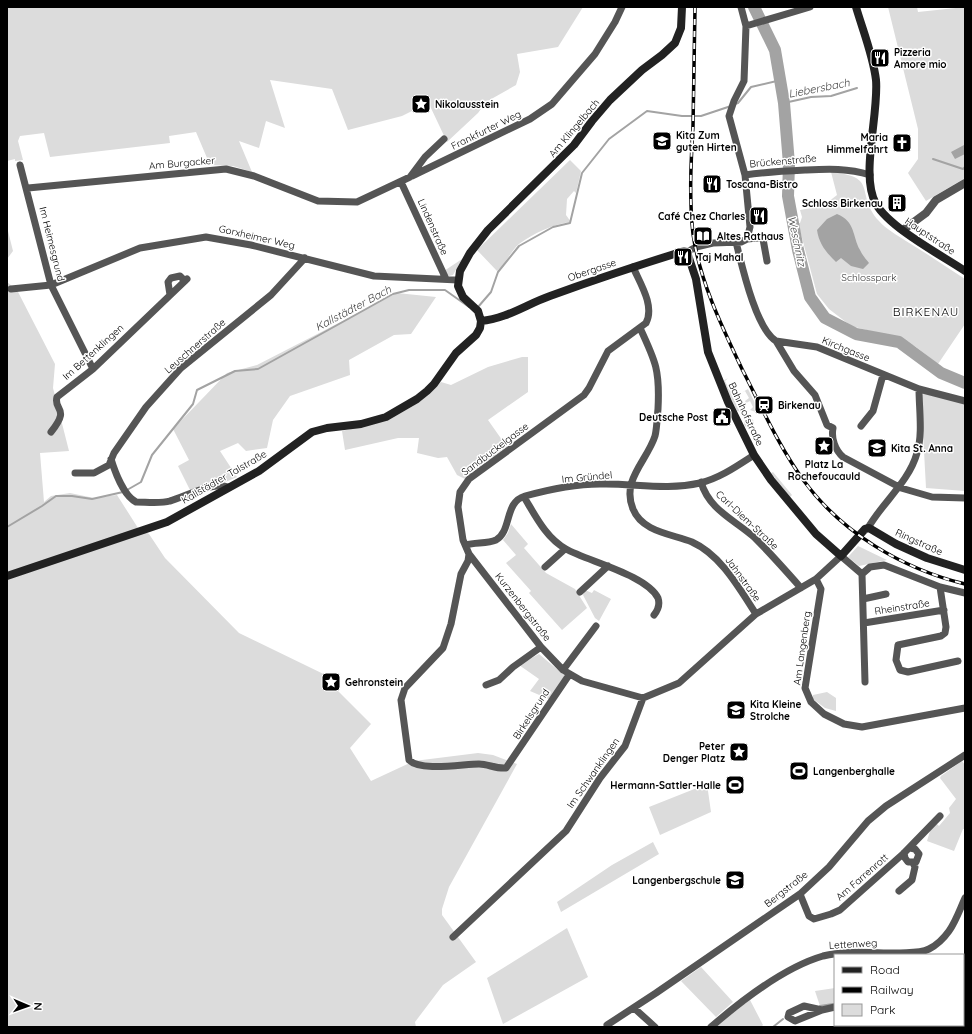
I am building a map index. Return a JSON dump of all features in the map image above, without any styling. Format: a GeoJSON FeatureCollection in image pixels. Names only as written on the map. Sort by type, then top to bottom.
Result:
{"type":"FeatureCollection","features":[{"type":"Feature","properties":{"kind":"main road","name":"Am Klingelbach"},"geometry":{"type":"LineString","coordinates":[[458,280],[465,260],[488,230],[574,145],[592,121],[627,84],[675,43],[681,28],[682,7]]}},
{"type":"Feature","properties":{"kind":"main road","name":"Hauptstraße"},"geometry":{"type":"LineString","coordinates":[[856,7],[870,52],[876,81],[870,176],[871,189],[876,204],[888,218],[903,230],[965,271]]}},
{"type":"Feature","properties":{"kind":"main road","name":"Obergasse"},"geometry":{"type":"LineString","coordinates":[[481,321],[502,317],[528,304],[633,267],[684,251],[687,252]]}},
{"type":"Feature","properties":{"kind":"main road","name":"Bahnhofstraße"},"geometry":{"type":"LineString","coordinates":[[687,252],[696,279],[709,356],[728,402],[754,455],[771,480],[816,534],[841,556]]}},
{"type":"Feature","properties":{"kind":"main road"},"geometry":{"type":"LineString","coordinates":[[458,280],[459,292],[476,308],[481,321]]}},
{"type":"Feature","properties":{"kind":"main road","name":"Kallstädter Talstraße"},"geometry":{"type":"LineString","coordinates":[[7,576],[157,526],[259,470],[312,432],[327,428],[361,424],[386,417],[411,403],[434,384],[456,353],[479,331],[481,321]]}},
{"type":"Feature","properties":{"kind":"main road"},"geometry":{"type":"LineString","coordinates":[[841,556],[868,528]]}},
{"type":"Feature","properties":{"kind":"main road","name":"Ringstraße"},"geometry":{"type":"LineString","coordinates":[[868,528],[896,544],[927,558],[965,570]]}},
{"type":"Feature","properties":{"kind":"street","name":"Frankfurter Weg"},"geometry":{"type":"LineString","coordinates":[[401,182],[530,119],[552,104],[603,42],[622,7]]}},
{"type":"Feature","properties":{"kind":"street"},"geometry":{"type":"LineString","coordinates":[[741,7],[746,26],[744,81],[730,110],[730,121],[745,175],[750,227],[747,239]]}},
{"type":"Feature","properties":{"kind":"street"},"geometry":{"type":"LineString","coordinates":[[746,26],[810,7]]}},
{"type":"Feature","properties":{"kind":"street"},"geometry":{"type":"LineString","coordinates":[[410,177],[425,157],[444,139]]}},
{"type":"Feature","properties":{"kind":"street","name":"Im Heimesgrund"},"geometry":{"type":"LineString","coordinates":[[20,165],[28,188],[51,285],[92,369]]}},
{"type":"Feature","properties":{"kind":"street","name":"Brückenstraße"},"geometry":{"type":"LineString","coordinates":[[745,175],[774,170],[832,168],[848,170],[870,176]]}},
{"type":"Feature","properties":{"kind":"street","name":"Am Burgacker"},"geometry":{"type":"LineString","coordinates":[[28,188],[212,169],[226,169],[254,176],[318,201],[357,202],[401,182]]}},
{"type":"Feature","properties":{"kind":"street","name":"Lindenstraße"},"geometry":{"type":"LineString","coordinates":[[401,182],[446,279]]}},
{"type":"Feature","properties":{"kind":"street"},"geometry":{"type":"LineString","coordinates":[[903,230],[926,213],[936,200],[965,183]]}},
{"type":"Feature","properties":{"kind":"street","name":"Gorxheimer Weg"},"geometry":{"type":"LineString","coordinates":[[11,289],[51,285],[140,248],[206,237],[234,241],[374,276],[458,280]]}},
{"type":"Feature","properties":{"kind":"street","name":"Obergasse"},"geometry":{"type":"LineString","coordinates":[[687,252],[702,246],[771,237]]}},
{"type":"Feature","properties":{"kind":"street"},"geometry":{"type":"LineString","coordinates":[[763,238],[767,261]]}},
{"type":"Feature","properties":{"kind":"street"},"geometry":{"type":"LineString","coordinates":[[736,242],[743,270],[763,326],[769,336],[776,341],[794,371],[815,395],[827,425],[833,428],[831,434],[838,452],[843,457],[898,486],[932,497],[965,498]]}},
{"type":"Feature","properties":{"kind":"street","name":"Leuschnerstraße"},"geometry":{"type":"LineString","coordinates":[[75,473],[100,471],[108,465],[146,407],[181,368],[271,295],[305,258]]}},
{"type":"Feature","properties":{"kind":"street","name":"Sandbuckelgasse"},"geometry":{"type":"LineString","coordinates":[[469,554],[463,540],[458,508],[458,498],[463,486],[469,479],[584,395],[608,351],[640,328],[647,321],[649,307],[633,267]]}},
{"type":"Feature","properties":{"kind":"street","name":"Im Bettenklingen"},"geometry":{"type":"LineString","coordinates":[[51,432],[61,416],[56,398],[92,369],[186,280],[180,276],[171,278],[168,282],[170,295]]}},
{"type":"Feature","properties":{"kind":"street","name":"Jahnstraße"},"geometry":{"type":"LineString","coordinates":[[640,328],[654,358],[658,371],[659,383],[657,422],[653,441],[634,473],[630,485],[632,508],[639,519],[656,530],[693,543],[717,560],[735,582],[756,614]]}},
{"type":"Feature","properties":{"kind":"street","name":"Kirchgasse"},"geometry":{"type":"LineString","coordinates":[[776,341],[817,347],[919,389],[965,401]]}},
{"type":"Feature","properties":{"kind":"street"},"geometry":{"type":"LineString","coordinates":[[861,426],[873,411],[883,375]]}},
{"type":"Feature","properties":{"kind":"street"},"geometry":{"type":"LineString","coordinates":[[868,528],[914,462],[917,452],[919,389]]}},
{"type":"Feature","properties":{"kind":"street","name":"Im Gründel"},"geometry":{"type":"LineString","coordinates":[[524,496],[581,486],[605,484],[672,486],[701,482],[727,472],[754,455]]}},
{"type":"Feature","properties":{"kind":"street"},"geometry":{"type":"LineString","coordinates":[[111,459],[126,491],[136,502],[169,502],[207,488],[223,485],[228,487]]}},
{"type":"Feature","properties":{"kind":"street","name":"Carl-Diem-Straße"},"geometry":{"type":"LineString","coordinates":[[701,482],[704,493],[713,505],[754,538],[801,588]]}},
{"type":"Feature","properties":{"kind":"street"},"geometry":{"type":"LineString","coordinates":[[466,545],[496,539],[503,533],[514,503],[524,496],[541,526],[565,549],[608,566],[643,584],[653,592],[658,599],[658,608],[654,615]]}},
{"type":"Feature","properties":{"kind":"street"},"geometry":{"type":"LineString","coordinates":[[545,567],[565,549]]}},
{"type":"Feature","properties":{"kind":"street","name":"Kurzenbergstraße"},"geometry":{"type":"LineString","coordinates":[[469,554],[541,647],[566,672],[582,681],[643,698]]}},
{"type":"Feature","properties":{"kind":"street","name":"Birkelsgrund"},"geometry":{"type":"LineString","coordinates":[[469,554],[468,561],[461,574],[451,624],[443,648],[416,674],[402,694],[401,700],[406,748],[409,760],[420,765],[448,767],[478,764],[498,769],[506,768],[536,722],[554,698],[566,672]]}},
{"type":"Feature","properties":{"kind":"street"},"geometry":{"type":"LineString","coordinates":[[643,698],[679,683],[756,614],[816,579],[841,556],[862,574],[870,567],[884,565],[940,587],[965,593]]}},
{"type":"Feature","properties":{"kind":"street"},"geometry":{"type":"LineString","coordinates":[[580,592],[608,566]]}},
{"type":"Feature","properties":{"kind":"street","name":"Rheinstraße"},"geometry":{"type":"LineString","coordinates":[[862,574],[866,682]]}},
{"type":"Feature","properties":{"kind":"street","name":"Am Langenberg"},"geometry":{"type":"LineString","coordinates":[[816,579],[821,589],[805,688],[811,702],[824,714],[844,724],[862,727],[965,708]]}},
{"type":"Feature","properties":{"kind":"street"},"geometry":{"type":"LineString","coordinates":[[940,587],[946,628],[945,633],[941,636],[898,645],[896,657],[897,665],[900,670],[908,672],[958,661]]}},
{"type":"Feature","properties":{"kind":"street","name":"Rheinstraße"},"geometry":{"type":"LineString","coordinates":[[863,599],[886,594]]}},
{"type":"Feature","properties":{"kind":"street","name":"Rheinstraße"},"geometry":{"type":"LineString","coordinates":[[864,624],[944,610]]}},
{"type":"Feature","properties":{"kind":"street"},"geometry":{"type":"LineString","coordinates":[[566,672],[596,626]]}},
{"type":"Feature","properties":{"kind":"street"},"geometry":{"type":"LineString","coordinates":[[486,686],[499,680],[513,666],[541,647]]}},
{"type":"Feature","properties":{"kind":"street","name":"Im Schwanklingen"},"geometry":{"type":"LineString","coordinates":[[453,937],[566,831],[600,778],[625,746],[643,698]]}},
{"type":"Feature","properties":{"kind":"street","name":"Bergstraße"},"geometry":{"type":"LineString","coordinates":[[607,1025],[800,894],[829,867],[868,821],[886,806],[965,755]]}},
{"type":"Feature","properties":{"kind":"street","name":"Am Farrenrott"},"geometry":{"type":"LineString","coordinates":[[800,894],[809,916],[814,919],[840,910],[907,851],[940,816]]}},
{"type":"Feature","properties":{"kind":"street"},"geometry":{"type":"LineString","coordinates":[[899,891],[913,881],[915,867],[913,863],[918,860],[919,854],[915,849],[907,851]]}},
{"type":"Feature","properties":{"kind":"street","name":"Am Farrenrott"},"geometry":{"type":"LineString","coordinates":[[907,851],[906,861],[913,863]]}},
{"type":"Feature","properties":{"kind":"street","name":"Lettenweg"},"geometry":{"type":"LineString","coordinates":[[838,954],[914,952],[928,949],[939,942],[950,930],[965,898]]}},
{"type":"Feature","properties":{"kind":"street","name":"Lettenweg"},"geometry":{"type":"LineString","coordinates":[[711,1027],[741,1001],[787,973],[824,956],[834,955]]}},
{"type":"Feature","properties":{"kind":"street"},"geometry":{"type":"LineString","coordinates":[[822,1010],[834,1007]]}},
{"type":"Feature","properties":{"kind":"street"},"geometry":{"type":"LineString","coordinates":[[634,1008],[655,1027]]}},
{"type":"Feature","properties":{"kind":"green space"},"geometry":{"type":"Polygon","coordinates":[[[7,7],[583,7],[558,47],[517,54],[520,72],[516,85],[486,102],[478,113],[447,142],[430,106],[421,114],[418,108],[402,116],[348,130],[332,89],[270,80],[285,128],[266,121],[259,148],[239,141],[252,172],[233,166],[210,165],[196,132],[169,136],[170,143],[50,157],[44,133],[20,136],[18,141],[23,160],[15,161],[15,159],[7,161],[7,7]]]}},
{"type":"Feature","properties":{"kind":"green space"},"geometry":{"type":"Polygon","coordinates":[[[888,7],[917,7],[918,12],[965,7],[965,178],[926,201],[908,173],[918,159],[918,129],[888,7]]]}},
{"type":"Feature","properties":{"kind":"green space"},"geometry":{"type":"Polygon","coordinates":[[[570,160],[581,171],[576,193],[574,191],[567,199],[566,215],[571,222],[551,227],[525,240],[516,247],[497,271],[477,250],[570,160]]]}},
{"type":"Feature","properties":{"kind":"green space","name":"Schlosspark"},"geometry":{"type":"Polygon","coordinates":[[[831,172],[846,174],[856,178],[861,182],[872,211],[882,224],[965,279],[965,324],[938,364],[916,347],[901,339],[851,326],[829,309],[817,294],[798,223],[800,223],[802,217],[800,210],[823,206],[837,195],[831,172]]]}},
{"type":"Feature","properties":{"kind":"green space"},"geometry":{"type":"Polygon","coordinates":[[[7,227],[13,251],[7,259],[7,227]]]}},
{"type":"Feature","properties":{"kind":"green space"},"geometry":{"type":"Polygon","coordinates":[[[462,259],[453,275],[449,276],[444,271],[462,259]]]}},
{"type":"Feature","properties":{"kind":"green space"},"geometry":{"type":"Polygon","coordinates":[[[7,282],[17,290],[55,364],[53,388],[69,451],[40,453],[44,502],[51,496],[70,493],[94,498],[117,495],[138,528],[149,534],[165,558],[239,633],[340,682],[337,690],[371,724],[350,748],[371,781],[414,761],[478,753],[493,755],[517,764],[449,887],[442,909],[442,915],[476,962],[443,985],[415,1022],[416,1027],[7,1027],[7,282]]]}},
{"type":"Feature","properties":{"kind":"green space"},"geometry":{"type":"Polygon","coordinates":[[[397,293],[436,297],[411,334],[394,335],[349,360],[350,375],[290,396],[273,420],[267,448],[246,451],[238,443],[220,451],[237,477],[193,496],[178,466],[189,460],[173,429],[227,373],[257,365],[397,293]]]}},
{"type":"Feature","properties":{"kind":"green space"},"geometry":{"type":"Polygon","coordinates":[[[522,357],[528,357],[528,392],[488,420],[507,447],[465,479],[457,475],[447,457],[438,458],[417,453],[419,438],[398,438],[345,450],[342,431],[389,420],[413,406],[441,382],[451,385],[488,367],[522,357]]]}},
{"type":"Feature","properties":{"kind":"green space"},"geometry":{"type":"Polygon","coordinates":[[[728,378],[725,381],[730,391],[733,390],[734,392],[731,394],[735,401],[738,399],[739,401],[736,403],[739,410],[743,409],[742,412],[737,411],[723,381],[728,378]]]}},
{"type":"Feature","properties":{"kind":"green space"},"geometry":{"type":"Polygon","coordinates":[[[748,389],[760,413],[750,410],[753,407],[750,401],[746,403],[745,401],[749,398],[745,391],[741,393],[748,389]]]}},
{"type":"Feature","properties":{"kind":"green space"},"geometry":{"type":"Polygon","coordinates":[[[925,393],[965,403],[965,491],[926,488],[921,396],[925,393]]]}},
{"type":"Feature","properties":{"kind":"green space"},"geometry":{"type":"Polygon","coordinates":[[[747,418],[751,418],[754,423],[751,428],[747,428],[744,425],[744,421],[747,418]]]}},
{"type":"Feature","properties":{"kind":"green space"},"geometry":{"type":"Polygon","coordinates":[[[773,472],[792,495],[789,498],[771,473],[773,472]]]}},
{"type":"Feature","properties":{"kind":"green space"},"geometry":{"type":"Polygon","coordinates":[[[511,524],[528,544],[524,548],[546,573],[575,589],[587,608],[562,630],[529,593],[531,591],[506,563],[516,555],[503,540],[508,533],[511,524]]]}},
{"type":"Feature","properties":{"kind":"green space"},"geometry":{"type":"Polygon","coordinates":[[[858,546],[887,560],[859,566],[848,557],[858,546]]]}},
{"type":"Feature","properties":{"kind":"green space"},"geometry":{"type":"Polygon","coordinates":[[[585,590],[592,593],[594,590],[611,599],[599,621],[595,618],[583,595],[585,590]]]}},
{"type":"Feature","properties":{"kind":"green space"},"geometry":{"type":"Polygon","coordinates":[[[539,654],[565,676],[551,700],[530,691],[539,679],[519,665],[539,654]]]}},
{"type":"Feature","properties":{"kind":"green space"},"geometry":{"type":"Polygon","coordinates":[[[827,692],[836,698],[836,711],[825,708],[813,699],[813,695],[827,692]]]}},
{"type":"Feature","properties":{"kind":"green space"},"geometry":{"type":"Polygon","coordinates":[[[962,761],[965,765],[965,829],[963,829],[954,851],[927,841],[930,831],[936,823],[939,826],[950,813],[949,808],[956,799],[940,778],[962,761]]]}},
{"type":"Feature","properties":{"kind":"green space"},"geometry":{"type":"Polygon","coordinates":[[[707,784],[711,812],[660,835],[649,807],[707,784]]]}},
{"type":"Feature","properties":{"kind":"green space"},"geometry":{"type":"Polygon","coordinates":[[[653,842],[659,854],[561,912],[557,902],[612,865],[653,842]]]}},
{"type":"Feature","properties":{"kind":"green space"},"geometry":{"type":"Polygon","coordinates":[[[567,928],[588,977],[503,1024],[487,978],[567,928]]]}},
{"type":"Feature","properties":{"kind":"green space"},"geometry":{"type":"Polygon","coordinates":[[[701,967],[733,1002],[716,1017],[681,981],[701,967]]]}},
{"type":"Feature","properties":{"kind":"green space"},"geometry":{"type":"Polygon","coordinates":[[[834,988],[834,1005],[820,1006],[815,991],[834,988]]]}},
{"type":"Feature","properties":{"kind":"green space"},"geometry":{"type":"Polygon","coordinates":[[[750,1000],[763,1025],[761,1027],[715,1027],[737,1009],[750,1000]]]}},
{"type":"Feature","properties":{"kind":"shaded area"},"geometry":{"type":"Polygon","coordinates":[[[964,145],[965,154],[955,159],[951,152],[964,145]]]}},
{"type":"Feature","properties":{"kind":"shaded area"},"geometry":{"type":"Polygon","coordinates":[[[837,214],[843,217],[851,225],[857,245],[869,263],[863,269],[851,266],[841,258],[836,262],[821,244],[817,230],[827,219],[837,214]]]}},
{"type":"Feature","properties":{"kind":"waterway","name":"Weschnitz"},"geometry":{"type":"LineString","coordinates":[[754,7],[775,50],[784,103],[789,164],[788,196],[798,250],[810,297],[825,318],[856,334],[899,342],[941,373],[965,383]]}},
{"type":"Feature","properties":{"kind":"waterway","name":"Kallstädter Bach"},"geometry":{"type":"LineString","coordinates":[[735,104],[738,103],[751,87],[781,80]]}},
{"type":"Feature","properties":{"kind":"waterway","name":"Liebersbach"},"geometry":{"type":"LineString","coordinates":[[784,103],[811,97],[831,96],[857,88]]}},
{"type":"Feature","properties":{"kind":"waterway","name":"Kallstädter Bach"},"geometry":{"type":"LineString","coordinates":[[478,307],[491,292],[498,272],[519,246],[553,227],[570,223],[582,173],[609,139],[647,111],[682,116],[701,116],[731,106]]}},
{"type":"Feature","properties":{"kind":"waterway","name":"Liebersbach"},"geometry":{"type":"LineString","coordinates":[[933,159],[963,169],[965,167]]}},
{"type":"Feature","properties":{"kind":"waterway","name":"Kallstädter Bach"},"geometry":{"type":"LineString","coordinates":[[127,490],[141,482],[152,455],[193,404],[197,390],[235,371],[258,369],[393,294],[409,290],[445,290],[469,307]]}},
{"type":"Feature","properties":{"kind":"waterway","name":"Kallstädter Bach"},"geometry":{"type":"LineString","coordinates":[[7,527],[56,496],[72,496],[92,499],[123,492]]}},
{"type":"Feature","properties":{"kind":"waterway"},"geometry":{"type":"LineString","coordinates":[[820,1006],[833,1004]]}},
{"type":"Feature","properties":{"kind":"waterway"},"geometry":{"type":"LineString","coordinates":[[773,1027],[783,1019]]}},
{"type":"Feature","properties":{"kind":"railway"},"geometry":{"type":"LineString","coordinates":[[695,7],[691,180],[693,234],[696,252],[706,287],[735,354],[771,427],[787,455],[804,481],[819,500],[836,517],[855,532],[897,559],[919,569],[965,584]]}},
{"type":"Feature","properties":{"kind":"place","name":"Pizzeria Amore mio"},"geometry":{"type":"Point","coordinates":[880,58]}},
{"type":"Feature","properties":{"kind":"place","name":"Nikolausstein"},"geometry":{"type":"Point","coordinates":[421,104]}},
{"type":"Feature","properties":{"kind":"place","name":"Kita Zum guten Hirten"},"geometry":{"type":"Point","coordinates":[662,141]}},
{"type":"Feature","properties":{"kind":"place","name":"Maria Himmelfahrt"},"geometry":{"type":"Point","coordinates":[902,143]}},
{"type":"Feature","properties":{"kind":"place","name":"Toscana-Bistro"},"geometry":{"type":"Point","coordinates":[712,184]}},
{"type":"Feature","properties":{"kind":"place","name":"Schloss Birkenau"},"geometry":{"type":"Point","coordinates":[897,203]}},
{"type":"Feature","properties":{"kind":"place","name":"Café Chez Charles"},"geometry":{"type":"Point","coordinates":[759,216]}},
{"type":"Feature","properties":{"kind":"place","name":"Altes Rathaus"},"geometry":{"type":"Point","coordinates":[703,236]}},
{"type":"Feature","properties":{"kind":"place","name":"Taj Mahal"},"geometry":{"type":"Point","coordinates":[683,257]}},
{"type":"Feature","properties":{"kind":"place","name":"Birkenau"},"geometry":{"type":"Point","coordinates":[764,405]}},
{"type":"Feature","properties":{"kind":"place","name":"Deutsche Post"},"geometry":{"type":"Point","coordinates":[722,417]}},
{"type":"Feature","properties":{"kind":"place","name":"Platz La Rochefoucauld"},"geometry":{"type":"Point","coordinates":[824,446]}},
{"type":"Feature","properties":{"kind":"place","name":"Kita St. Anna"},"geometry":{"type":"Point","coordinates":[877,448]}},
{"type":"Feature","properties":{"kind":"place","name":"Gehronstein"},"geometry":{"type":"Point","coordinates":[331,682]}},
{"type":"Feature","properties":{"kind":"place","name":"Kita Kleine Strolche"},"geometry":{"type":"Point","coordinates":[736,710]}},
{"type":"Feature","properties":{"kind":"place","name":"Peter Denger Platz"},"geometry":{"type":"Point","coordinates":[739,752]}},
{"type":"Feature","properties":{"kind":"place","name":"Langenberghalle"},"geometry":{"type":"Point","coordinates":[799,771]}},
{"type":"Feature","properties":{"kind":"place","name":"Hermann-Sattler-Halle"},"geometry":{"type":"Point","coordinates":[735,785]}},
{"type":"Feature","properties":{"kind":"place","name":"Langenbergschule"},"geometry":{"type":"Point","coordinates":[735,880]}},
{"type":"Feature","properties":{"kind":"district","name":"BIRKENAU"},"geometry":{"type":"Point","coordinates":[926,311]}}]}
